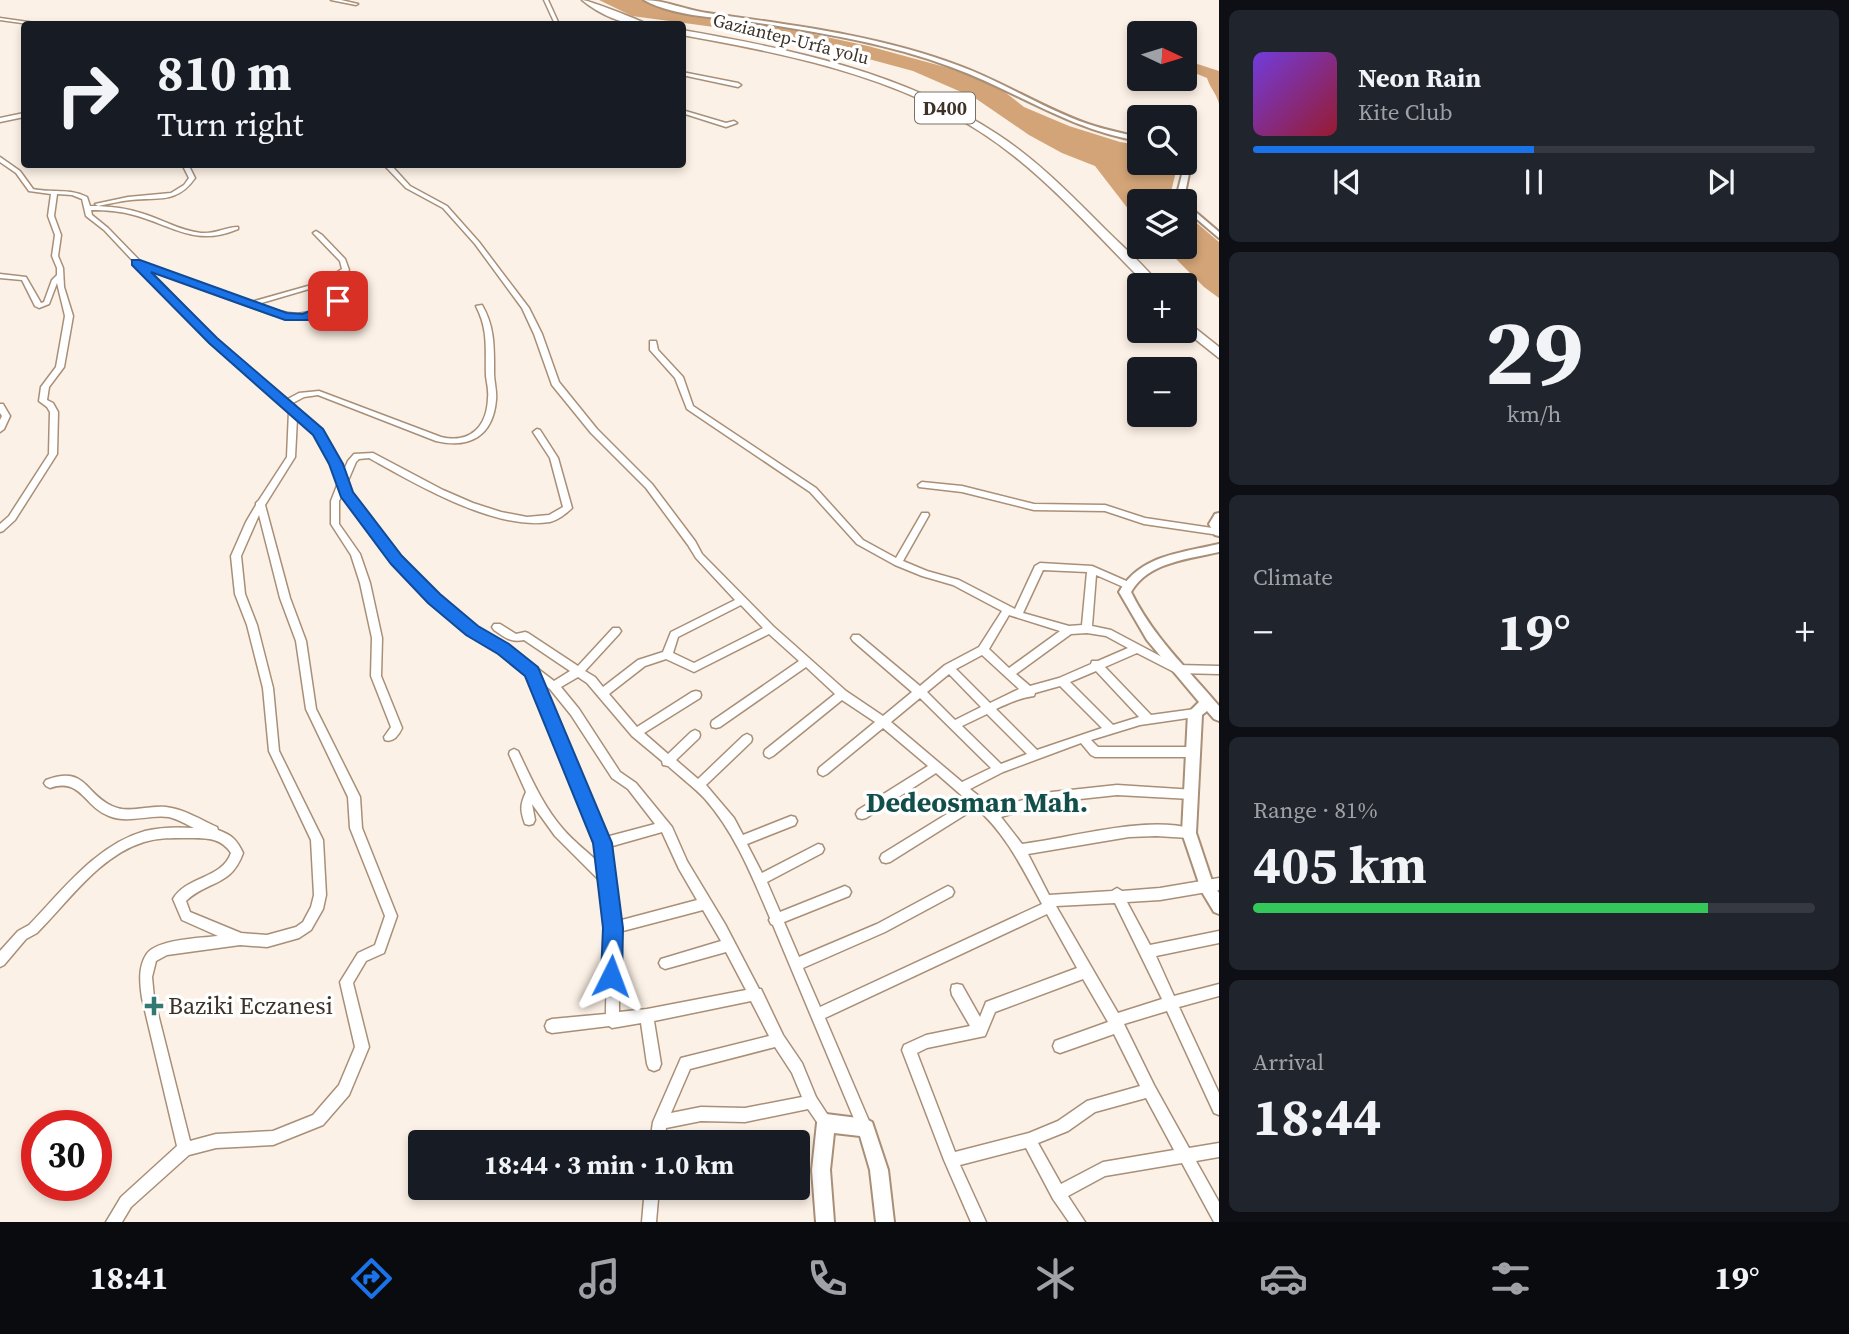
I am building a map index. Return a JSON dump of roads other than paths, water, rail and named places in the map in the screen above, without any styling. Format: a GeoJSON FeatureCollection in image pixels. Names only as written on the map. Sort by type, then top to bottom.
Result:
{"type":"FeatureCollection","features":[{"type":"Feature","properties":{"kind":"highway"},"geometry":{"type":"LineString","coordinates":[[578,0],[601,15],[620,21]]}},
{"type":"Feature","properties":{"kind":"highway"},"geometry":{"type":"LineString","coordinates":[[586,0],[607,13],[632,21]]}},
{"type":"Feature","properties":{"kind":"highway","name":"Gaziantep-Urfa yolu"},"geometry":{"type":"LineString","coordinates":[[686,35],[831,68],[896,90],[955,118],[988,139],[1030,174],[1131,273]]}},
{"type":"Feature","properties":{"kind":"highway","name":"Gaziantep-Urfa yolu"},"geometry":{"type":"LineString","coordinates":[[686,35],[748,44],[835,65],[901,88],[961,116],[996,138],[1039,173],[1142,273]]}},
{"type":"Feature","properties":{"kind":"highway"},"geometry":{"type":"LineString","coordinates":[[1197,323],[1219,341]]}},
{"type":"Feature","properties":{"kind":"highway"},"geometry":{"type":"LineString","coordinates":[[1197,335],[1219,354]]}},
{"type":"Feature","properties":{"kind":"street"},"geometry":{"type":"LineString","coordinates":[[333,0],[356,4]]}},
{"type":"Feature","properties":{"kind":"street"},"geometry":{"type":"LineString","coordinates":[[546,0],[556,21]]}},
{"type":"Feature","properties":{"kind":"street"},"geometry":{"type":"LineString","coordinates":[[648,0],[687,10],[828,34],[925,56],[987,78],[1061,118],[1092,129],[1127,136]]}},
{"type":"Feature","properties":{"kind":"street"},"geometry":{"type":"LineString","coordinates":[[0,19],[21,22]]}},
{"type":"Feature","properties":{"kind":"street"},"geometry":{"type":"LineString","coordinates":[[686,74],[738,85]]}},
{"type":"Feature","properties":{"kind":"street"},"geometry":{"type":"LineString","coordinates":[[686,112],[726,125],[734,124]]}},
{"type":"Feature","properties":{"kind":"street"},"geometry":{"type":"LineString","coordinates":[[0,120],[21,116]]}},
{"type":"Feature","properties":{"kind":"street"},"geometry":{"type":"LineString","coordinates":[[0,159],[19,172],[31,190],[54,194],[80,194],[85,198],[92,220],[106,229],[213,341],[318,432],[336,464],[343,485],[368,526],[396,560],[472,631],[504,649],[554,686],[575,712],[616,775],[632,786],[668,831],[683,865],[756,994],[778,1040],[797,1068],[811,1102],[826,1123],[821,1170],[825,1222]]}},
{"type":"Feature","properties":{"kind":"street"},"geometry":{"type":"LineString","coordinates":[[87,207],[177,194],[192,178],[187,168]]}},
{"type":"Feature","properties":{"kind":"street"},"geometry":{"type":"LineString","coordinates":[[390,168],[408,187],[445,207],[477,243],[525,308],[538,334],[555,383],[594,431],[649,486],[692,542],[699,556],[770,629],[842,694],[884,723],[992,814],[1019,850],[1218,1214]]}},
{"type":"Feature","properties":{"kind":"street"},"geometry":{"type":"LineString","coordinates":[[0,529],[12,518],[53,454],[54,412],[50,405],[43,401],[45,387],[60,367],[69,316],[55,256],[58,235],[51,216],[54,194]]}},
{"type":"Feature","properties":{"kind":"street"},"geometry":{"type":"LineString","coordinates":[[87,207],[140,214],[195,235],[218,235],[236,228]]}},
{"type":"Feature","properties":{"kind":"street"},"geometry":{"type":"LineString","coordinates":[[1197,216],[1219,236]]}},
{"type":"Feature","properties":{"kind":"street"},"geometry":{"type":"LineString","coordinates":[[251,304],[324,283],[346,270],[343,260],[334,255],[326,240],[316,233]]}},
{"type":"Feature","properties":{"kind":"street"},"geometry":{"type":"LineString","coordinates":[[136,263],[294,318],[315,314],[338,301]]}},
{"type":"Feature","properties":{"kind":"street"},"geometry":{"type":"LineString","coordinates":[[0,276],[24,278],[39,306],[47,303],[55,280],[60,275]]}},
{"type":"Feature","properties":{"kind":"street"},"geometry":{"type":"LineString","coordinates":[[185,1149],[148,998],[146,977],[152,957],[165,949],[241,939],[267,941],[299,932],[313,919],[320,895],[317,840],[274,751],[268,688],[255,634],[240,594],[236,556],[260,503],[276,484],[291,457],[289,407],[302,395],[319,393],[427,433],[441,441],[464,442],[481,431],[493,398],[490,373],[493,351],[486,316],[480,306]]}},
{"type":"Feature","properties":{"kind":"street"},"geometry":{"type":"LineString","coordinates":[[653,343],[654,350],[679,377],[690,407],[813,490],[860,542],[898,563],[956,582],[1012,613],[1069,630],[1087,629],[1108,634],[1176,669],[1219,670]]}},
{"type":"Feature","properties":{"kind":"street"},"geometry":{"type":"LineString","coordinates":[[0,407],[6,416],[0,429]]}},
{"type":"Feature","properties":{"kind":"street"},"geometry":{"type":"LineString","coordinates":[[389,737],[397,728],[376,676],[377,638],[365,583],[355,554],[335,524],[335,500],[352,461],[364,454],[450,498],[515,517],[535,521],[553,519],[568,508],[554,458],[537,432]]}},
{"type":"Feature","properties":{"kind":"street"},"geometry":{"type":"LineString","coordinates":[[922,485],[962,489],[1034,507],[1105,508],[1144,521],[1219,532]]}},
{"type":"Feature","properties":{"kind":"street"},"geometry":{"type":"LineString","coordinates":[[113,1222],[126,1202],[185,1149],[216,1141],[273,1138],[318,1120],[344,1090],[362,1047],[346,982],[362,957],[380,949],[391,916],[356,828],[354,797],[311,709],[301,641],[285,598],[260,503]]}},
{"type":"Feature","properties":{"kind":"street"},"geometry":{"type":"LineString","coordinates":[[898,563],[925,514]]}},
{"type":"Feature","properties":{"kind":"street"},"geometry":{"type":"LineString","coordinates":[[1219,517],[1215,524],[1219,532]]}},
{"type":"Feature","properties":{"kind":"street"},"geometry":{"type":"LineString","coordinates":[[1188,528],[1219,532]]}},
{"type":"Feature","properties":{"kind":"street"},"geometry":{"type":"LineString","coordinates":[[1219,548],[1165,562],[1136,576],[1125,592],[1132,608],[1176,669],[1219,715]]}},
{"type":"Feature","properties":{"kind":"street"},"geometry":{"type":"LineString","coordinates":[[823,771],[949,668],[983,650],[1012,613],[1040,566],[1092,569],[1128,585]]}},
{"type":"Feature","properties":{"kind":"street"},"geometry":{"type":"LineString","coordinates":[[1087,629],[1092,569]]}},
{"type":"Feature","properties":{"kind":"street"},"geometry":{"type":"LineString","coordinates":[[667,655],[674,635],[741,601]]}},
{"type":"Feature","properties":{"kind":"street"},"geometry":{"type":"LineString","coordinates":[[497,627],[515,638],[525,636],[579,671],[603,693],[636,733],[698,786],[730,822],[760,880],[866,1128],[879,1170],[885,1222]]}},
{"type":"Feature","properties":{"kind":"street"},"geometry":{"type":"LineString","coordinates":[[603,693],[642,663],[667,655],[694,668],[770,629]]}},
{"type":"Feature","properties":{"kind":"street"},"geometry":{"type":"LineString","coordinates":[[1008,674],[1069,630]]}},
{"type":"Feature","properties":{"kind":"street"},"geometry":{"type":"LineString","coordinates":[[554,686],[579,671],[616,631]]}},
{"type":"Feature","properties":{"kind":"street"},"geometry":{"type":"LineString","coordinates":[[856,638],[921,693],[999,769]]}},
{"type":"Feature","properties":{"kind":"street"},"geometry":{"type":"LineString","coordinates":[[955,725],[1015,695],[1030,693],[1062,681],[1138,648]]}},
{"type":"Feature","properties":{"kind":"street"},"geometry":{"type":"LineString","coordinates":[[983,650],[1030,693]]}},
{"type":"Feature","properties":{"kind":"street"},"geometry":{"type":"LineString","coordinates":[[716,724],[806,662]]}},
{"type":"Feature","properties":{"kind":"street"},"geometry":{"type":"LineString","coordinates":[[1096,664],[1149,720]]}},
{"type":"Feature","properties":{"kind":"street"},"geometry":{"type":"LineString","coordinates":[[949,668],[1036,756]]}},
{"type":"Feature","properties":{"kind":"street"},"geometry":{"type":"LineString","coordinates":[[532,671],[603,843],[613,928],[612,1021]]}},
{"type":"Feature","properties":{"kind":"street"},"geometry":{"type":"LineString","coordinates":[[1062,681],[1111,730]]}},
{"type":"Feature","properties":{"kind":"street"},"geometry":{"type":"LineString","coordinates":[[769,752],[842,694]]}},
{"type":"Feature","properties":{"kind":"street"},"geometry":{"type":"LineString","coordinates":[[636,733],[696,695]]}},
{"type":"Feature","properties":{"kind":"street"},"geometry":{"type":"LineString","coordinates":[[963,787],[999,769],[1083,738],[1149,720],[1195,713],[1208,702]]}},
{"type":"Feature","properties":{"kind":"street"},"geometry":{"type":"LineString","coordinates":[[1195,713],[1189,833],[1213,885],[1219,907]]}},
{"type":"Feature","properties":{"kind":"street"},"geometry":{"type":"LineString","coordinates":[[667,762],[695,735]]}},
{"type":"Feature","properties":{"kind":"street"},"geometry":{"type":"LineString","coordinates":[[1083,738],[1095,752],[1192,752]]}},
{"type":"Feature","properties":{"kind":"street"},"geometry":{"type":"LineString","coordinates":[[698,786],[747,740]]}},
{"type":"Feature","properties":{"kind":"street"},"geometry":{"type":"LineString","coordinates":[[514,754],[531,794],[568,842],[594,864],[608,884]]}},
{"type":"Feature","properties":{"kind":"street"},"geometry":{"type":"LineString","coordinates":[[862,814],[936,767]]}},
{"type":"Feature","properties":{"kind":"street"},"geometry":{"type":"LineString","coordinates":[[50,782],[59,778],[71,780],[105,810],[126,815],[169,812],[220,835],[235,848],[234,864],[224,874],[185,892],[179,899],[180,905],[187,916],[241,939]]}},
{"type":"Feature","properties":{"kind":"street"},"geometry":{"type":"LineString","coordinates":[[992,814],[1052,797],[1117,790],[1191,794]]}},
{"type":"Feature","properties":{"kind":"street"},"geometry":{"type":"LineString","coordinates":[[529,820],[526,805],[531,794]]}},
{"type":"Feature","properties":{"kind":"street"},"geometry":{"type":"LineString","coordinates":[[886,858],[977,801]]}},
{"type":"Feature","properties":{"kind":"street"},"geometry":{"type":"LineString","coordinates":[[740,841],[791,821]]}},
{"type":"Feature","properties":{"kind":"street"},"geometry":{"type":"LineString","coordinates":[[603,843],[663,827]]}},
{"type":"Feature","properties":{"kind":"street"},"geometry":{"type":"LineString","coordinates":[[0,961],[22,935],[33,929],[107,853],[139,837],[167,831],[220,835]]}},
{"type":"Feature","properties":{"kind":"street"},"geometry":{"type":"LineString","coordinates":[[1019,850],[1049,848],[1090,838],[1147,831],[1189,833]]}},
{"type":"Feature","properties":{"kind":"street"},"geometry":{"type":"LineString","coordinates":[[760,880],[818,849]]}},
{"type":"Feature","properties":{"kind":"street"},"geometry":{"type":"LineString","coordinates":[[818,1015],[1048,904],[1118,894],[1160,894],[1213,885]]}},
{"type":"Feature","properties":{"kind":"street"},"geometry":{"type":"LineString","coordinates":[[775,920],[845,892]]}},
{"type":"Feature","properties":{"kind":"street"},"geometry":{"type":"LineString","coordinates":[[795,965],[881,928],[947,892]]}},
{"type":"Feature","properties":{"kind":"street"},"geometry":{"type":"LineString","coordinates":[[1118,894],[1172,1002],[1219,1108]]}},
{"type":"Feature","properties":{"kind":"street"},"geometry":{"type":"LineString","coordinates":[[613,928],[705,904]]}},
{"type":"Feature","properties":{"kind":"street"},"geometry":{"type":"LineString","coordinates":[[1147,952],[1219,937]]}},
{"type":"Feature","properties":{"kind":"street"},"geometry":{"type":"LineString","coordinates":[[665,963],[728,945]]}},
{"type":"Feature","properties":{"kind":"street"},"geometry":{"type":"LineString","coordinates":[[980,1031],[991,1007],[1087,971]]}},
{"type":"Feature","properties":{"kind":"street"},"geometry":{"type":"LineString","coordinates":[[957,990],[980,1031]]}},
{"type":"Feature","properties":{"kind":"street"},"geometry":{"type":"LineString","coordinates":[[1060,1046],[1172,1002],[1219,990]]}},
{"type":"Feature","properties":{"kind":"street"},"geometry":{"type":"LineString","coordinates":[[552,1026],[647,1016],[756,994]]}},
{"type":"Feature","properties":{"kind":"street"},"geometry":{"type":"LineString","coordinates":[[647,1016],[654,1064]]}},
{"type":"Feature","properties":{"kind":"street"},"geometry":{"type":"LineString","coordinates":[[979,1222],[951,1160],[909,1050],[926,1042],[980,1031]]}},
{"type":"Feature","properties":{"kind":"street"},"geometry":{"type":"LineString","coordinates":[[659,1130],[686,1063],[778,1040]]}},
{"type":"Feature","properties":{"kind":"street"},"geometry":{"type":"LineString","coordinates":[[951,1160],[1029,1140],[1063,1126],[1092,1106],[1149,1090]]}},
{"type":"Feature","properties":{"kind":"street"},"geometry":{"type":"LineString","coordinates":[[660,1122],[701,1114],[745,1115],[811,1102]]}},
{"type":"Feature","properties":{"kind":"street"},"geometry":{"type":"LineString","coordinates":[[826,1123],[866,1128]]}},
{"type":"Feature","properties":{"kind":"street"},"geometry":{"type":"LineString","coordinates":[[1029,1140],[1058,1194],[1078,1222]]}},
{"type":"Feature","properties":{"kind":"street"},"geometry":{"type":"LineString","coordinates":[[1058,1194],[1103,1169],[1219,1150]]}},
{"type":"Feature","properties":{"kind":"street"},"geometry":{"type":"LineString","coordinates":[[649,1222],[651,1200]]}},
{"type":"Feature","properties":{"kind":"place","name":"Baziki Eczanesi"},"geometry":{"type":"Point","coordinates":[154,1006]}},
{"type":"Feature","properties":{"kind":"district","name":"Dedeosman Mah."},"geometry":{"type":"Point","coordinates":[977,802]}}]}
